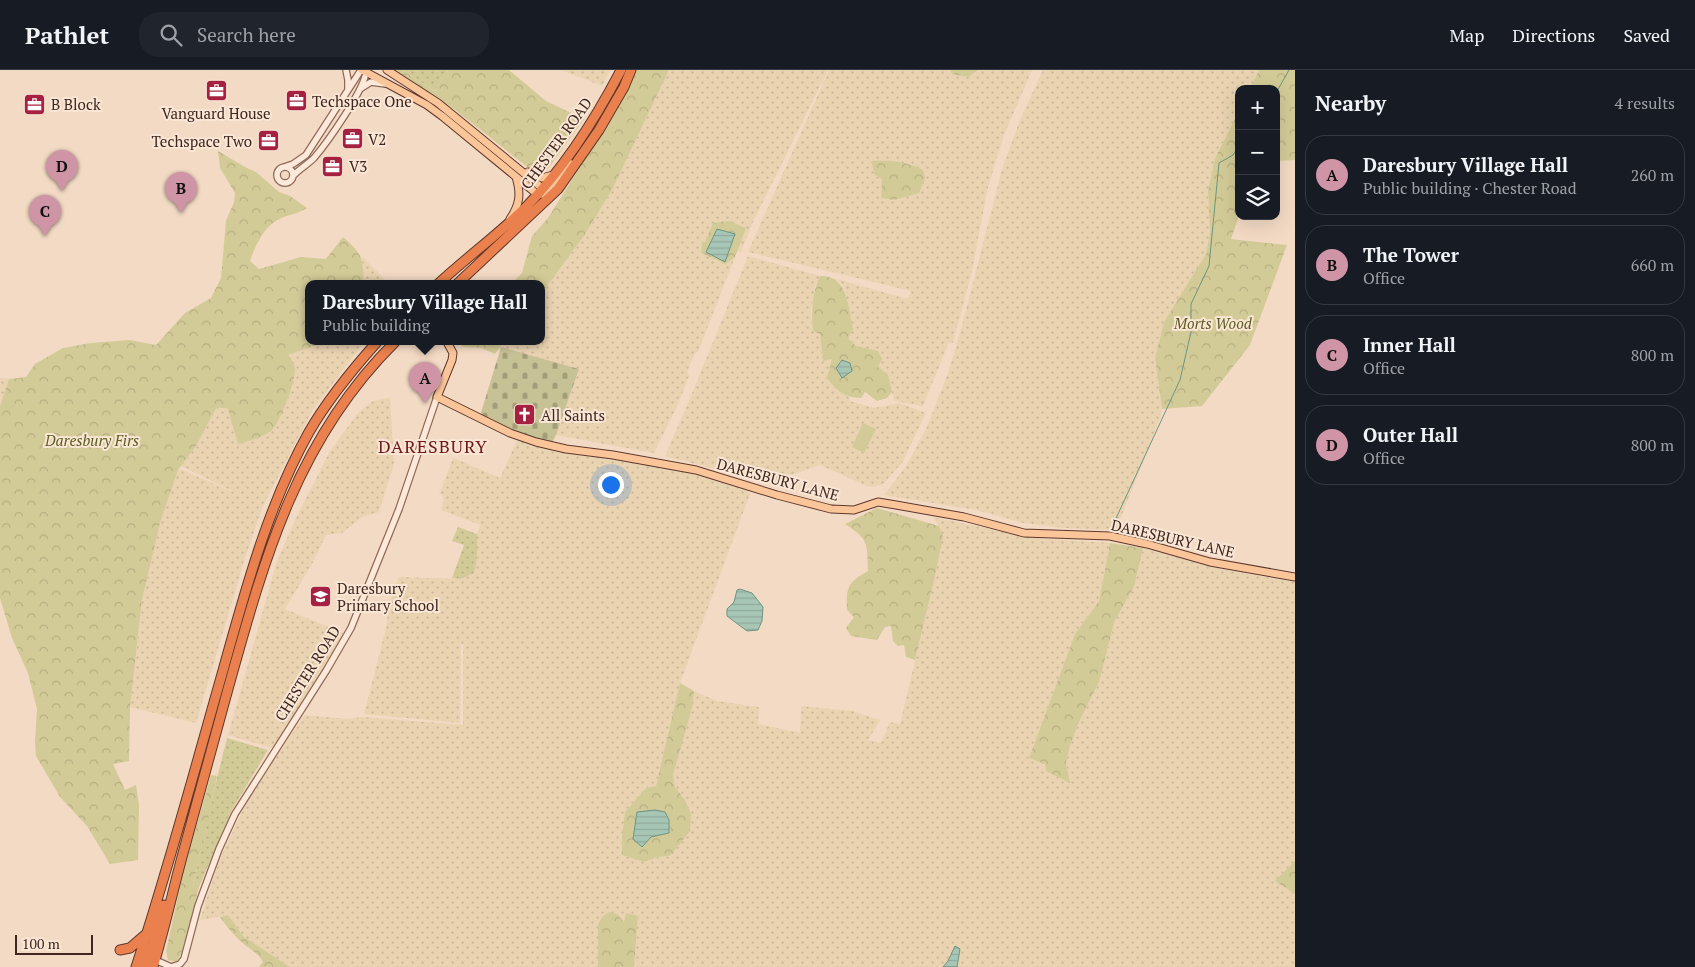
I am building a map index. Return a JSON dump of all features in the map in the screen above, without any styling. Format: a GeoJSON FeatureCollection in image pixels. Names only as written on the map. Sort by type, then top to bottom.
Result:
{"type":"FeatureCollection","features":[{"type":"Feature","properties":{"kind":"highway","name":"CHESTER ROAD"},"geometry":{"type":"LineString","coordinates":[[443,280],[541,192],[588,126],[621,70]]}},
{"type":"Feature","properties":{"kind":"highway","name":"CHESTER ROAD"},"geometry":{"type":"LineString","coordinates":[[460,280],[558,189],[600,130],[624,87],[631,70]]}},
{"type":"Feature","properties":{"kind":"highway"},"geometry":{"type":"LineString","coordinates":[[147,963],[146,934],[242,605],[272,510],[310,431],[342,383],[374,345]]}},
{"type":"Feature","properties":{"kind":"highway"},"geometry":{"type":"LineString","coordinates":[[147,963],[178,875],[249,614],[282,514],[303,470],[330,423],[355,387],[392,345]]}},
{"type":"Feature","properties":{"kind":"highway"},"geometry":{"type":"LineString","coordinates":[[120,950],[130,948],[146,934]]}},
{"type":"Feature","properties":{"kind":"main road"},"geometry":{"type":"LineString","coordinates":[[364,70],[427,105],[516,177],[541,192],[548,192],[579,157]]}},
{"type":"Feature","properties":{"kind":"main road"},"geometry":{"type":"LineString","coordinates":[[387,70],[438,103],[516,168],[541,192]]}},
{"type":"Feature","properties":{"kind":"main road"},"geometry":{"type":"LineString","coordinates":[[516,168],[545,178],[554,174]]}},
{"type":"Feature","properties":{"kind":"main road"},"geometry":{"type":"LineString","coordinates":[[507,224],[517,208],[519,200],[519,187],[516,177]]}},
{"type":"Feature","properties":{"kind":"main road"},"geometry":{"type":"LineString","coordinates":[[539,208],[541,192]]}},
{"type":"Feature","properties":{"kind":"main road","name":"CHESTER ROAD"},"geometry":{"type":"LineString","coordinates":[[437,397],[452,360],[453,353],[449,345]]}},
{"type":"Feature","properties":{"kind":"main road","name":"DARESBURY LANE"},"geometry":{"type":"LineString","coordinates":[[437,397],[510,433],[536,442],[696,470],[777,495],[831,509],[854,510],[878,502],[964,517],[1024,533],[1110,536],[1210,562],[1295,578]]}},
{"type":"Feature","properties":{"kind":"street"},"geometry":{"type":"LineString","coordinates":[[346,70],[348,92]]}},
{"type":"Feature","properties":{"kind":"street"},"geometry":{"type":"LineString","coordinates":[[364,70],[306,155],[293,164],[281,168],[277,175],[280,182],[288,183],[313,158],[333,132],[362,86],[371,82],[390,85]]}},
{"type":"Feature","properties":{"kind":"street"},"geometry":{"type":"LineString","coordinates":[[358,91],[364,70]]}},
{"type":"Feature","properties":{"kind":"street"},"geometry":{"type":"LineString","coordinates":[[281,168],[289,168],[293,176]]}},
{"type":"Feature","properties":{"kind":"street","name":"CHESTER ROAD"},"geometry":{"type":"LineString","coordinates":[[174,967],[184,959],[198,906],[219,849],[235,814],[326,672],[351,628],[407,488],[437,397]]}},
{"type":"Feature","properties":{"kind":"street"},"geometry":{"type":"LineString","coordinates":[[147,963],[174,967]]}},
{"type":"Feature","properties":{"kind":"shaded area"},"geometry":{"type":"Polygon","coordinates":[[[561,70],[610,70],[602,86],[561,70]]]}},
{"type":"Feature","properties":{"kind":"shaded area"},"geometry":{"type":"Polygon","coordinates":[[[669,70],[828,70],[752,224],[741,252],[737,251],[746,228],[702,242],[701,253],[726,264],[735,257],[698,352],[695,353],[687,372],[689,376],[678,404],[654,453],[556,435],[579,369],[501,347],[502,345],[545,345],[545,289],[584,236],[612,190],[669,70]]]}},
{"type":"Feature","properties":{"kind":"shaded area"},"geometry":{"type":"Polygon","coordinates":[[[829,70],[950,70],[952,74],[969,77],[978,70],[1032,70],[1004,135],[988,187],[972,271],[953,343],[949,342],[923,406],[894,401],[888,374],[848,338],[848,303],[843,285],[836,279],[908,299],[911,291],[748,252],[829,70]],[[882,179],[881,198],[894,200],[882,179]]]}},
{"type":"Feature","properties":{"kind":"shaded area"},"geometry":{"type":"Polygon","coordinates":[[[1043,70],[1259,70],[1252,85],[1235,85],[1235,119],[1215,158],[1208,190],[1210,234],[1206,254],[1164,322],[1155,358],[1162,409],[1161,416],[1116,530],[1064,528],[1023,523],[976,510],[884,495],[907,465],[927,427],[948,373],[1002,169],[1020,120],[1043,70]]]}},
{"type":"Feature","properties":{"kind":"shaded area"},"geometry":{"type":"Polygon","coordinates":[[[717,229],[735,234],[725,262],[706,252],[717,229]]]}},
{"type":"Feature","properties":{"kind":"shaded area"},"geometry":{"type":"Polygon","coordinates":[[[362,256],[385,280],[363,280],[362,256]]]}},
{"type":"Feature","properties":{"kind":"shaded area"},"geometry":{"type":"Polygon","coordinates":[[[748,256],[820,276],[815,287],[811,311],[813,331],[820,334],[823,360],[832,359],[837,391],[849,397],[850,401],[874,408],[899,403],[926,413],[902,463],[883,484],[873,487],[867,486],[820,465],[788,476],[783,487],[665,456],[748,256]]]}},
{"type":"Feature","properties":{"kind":"shaded area"},"geometry":{"type":"Polygon","coordinates":[[[317,345],[362,345],[312,411],[263,506],[245,558],[196,723],[130,707],[142,600],[160,523],[178,470],[183,470],[244,497],[181,466],[196,446],[217,407],[228,409],[233,423],[288,355],[317,345]]]}},
{"type":"Feature","properties":{"kind":"shaded area"},"geometry":{"type":"Polygon","coordinates":[[[842,360],[850,363],[852,371],[842,378],[836,368],[842,360]]]}},
{"type":"Feature","properties":{"kind":"shaded area"},"geometry":{"type":"Polygon","coordinates":[[[0,378],[9,379],[0,406],[0,378]]]}},
{"type":"Feature","properties":{"kind":"shaded area"},"geometry":{"type":"Polygon","coordinates":[[[390,398],[394,464],[379,512],[362,517],[342,533],[326,535],[311,566],[285,609],[345,634],[276,749],[228,735],[277,561],[295,520],[330,451],[358,413],[373,401],[390,398]]]}},
{"type":"Feature","properties":{"kind":"shaded area"},"geometry":{"type":"Polygon","coordinates":[[[519,436],[689,472],[746,489],[750,494],[680,683],[656,786],[646,788],[625,812],[622,855],[644,862],[658,857],[671,856],[685,800],[675,787],[673,775],[691,710],[694,691],[717,701],[759,707],[758,724],[800,733],[801,706],[853,711],[880,720],[868,740],[881,743],[890,722],[900,724],[933,585],[939,526],[933,517],[1034,538],[1110,543],[1099,601],[1075,634],[1029,758],[1046,764],[1070,782],[1066,763],[1070,746],[1079,722],[1099,682],[1115,620],[1134,587],[1143,548],[1216,568],[1295,582],[1295,861],[1276,881],[1295,894],[1295,967],[957,967],[958,965],[948,961],[943,967],[634,967],[638,916],[625,923],[598,925],[598,967],[290,967],[244,937],[228,915],[200,920],[219,861],[243,810],[305,715],[347,719],[363,717],[463,725],[463,644],[461,644],[460,723],[364,714],[385,632],[390,602],[399,577],[461,579],[474,573],[478,554],[477,534],[480,525],[441,510],[444,500],[442,494],[439,495],[453,458],[500,478],[519,436]]]}},
{"type":"Feature","properties":{"kind":"shaded area"},"geometry":{"type":"Polygon","coordinates":[[[740,589],[752,593],[763,607],[762,621],[758,630],[747,631],[727,616],[727,609],[734,602],[737,590],[740,589]]]}},
{"type":"Feature","properties":{"kind":"shaded area"},"geometry":{"type":"Polygon","coordinates":[[[655,810],[665,812],[669,820],[669,833],[651,837],[642,847],[633,839],[637,812],[655,810]]]}},
{"type":"Feature","properties":{"kind":"shaded area"},"geometry":{"type":"Polygon","coordinates":[[[955,946],[960,949],[957,967],[943,967],[948,961],[955,946]]]}},
{"type":"Feature","properties":{"kind":"green space"},"geometry":{"type":"Polygon","coordinates":[[[395,70],[402,70],[435,91],[448,70],[509,70],[546,101],[584,119],[548,169],[544,172],[531,170],[454,109],[395,70]]]}},
{"type":"Feature","properties":{"kind":"green space"},"geometry":{"type":"Polygon","coordinates":[[[402,70],[448,70],[435,91],[402,70]]]}},
{"type":"Feature","properties":{"kind":"green space"},"geometry":{"type":"Polygon","coordinates":[[[635,70],[669,70],[612,190],[584,236],[545,289],[545,280],[515,280],[522,273],[532,236],[548,218],[614,113],[635,70]]]}},
{"type":"Feature","properties":{"kind":"green space"},"geometry":{"type":"Polygon","coordinates":[[[950,70],[978,70],[969,77],[952,74],[950,70]]]}},
{"type":"Feature","properties":{"kind":"green space"},"geometry":{"type":"Polygon","coordinates":[[[1259,70],[1295,70],[1295,160],[1280,161],[1280,85],[1252,85],[1259,70]]]}},
{"type":"Feature","properties":{"kind":"green space","name":"Morts Wood"},"geometry":{"type":"Polygon","coordinates":[[[1235,119],[1235,220],[1238,220],[1231,239],[1287,245],[1250,345],[1202,406],[1162,409],[1155,358],[1164,322],[1206,254],[1210,234],[1208,190],[1215,158],[1235,119]]]}},
{"type":"Feature","properties":{"kind":"green space","name":"Daresbury Firs"},"geometry":{"type":"Polygon","coordinates":[[[218,151],[256,172],[279,192],[290,196],[307,208],[275,221],[265,231],[250,261],[259,269],[301,257],[326,259],[343,237],[358,252],[362,262],[363,280],[305,280],[305,345],[317,345],[288,355],[295,367],[293,383],[287,402],[275,426],[271,431],[259,437],[238,444],[228,409],[217,407],[196,446],[178,470],[160,523],[142,600],[130,707],[129,761],[113,764],[125,790],[136,785],[139,805],[138,860],[110,864],[87,826],[60,797],[36,756],[37,709],[28,673],[12,638],[0,598],[0,406],[9,379],[26,377],[35,364],[63,348],[91,343],[130,340],[156,345],[185,313],[211,298],[221,278],[226,221],[234,202],[235,193],[220,168],[218,151]]]}},
{"type":"Feature","properties":{"kind":"green space"},"geometry":{"type":"Polygon","coordinates":[[[872,161],[898,162],[923,170],[925,178],[919,193],[894,200],[881,198],[882,179],[874,174],[872,161]]]}},
{"type":"Feature","properties":{"kind":"green space"},"geometry":{"type":"Polygon","coordinates":[[[729,221],[746,228],[735,257],[726,264],[701,253],[702,242],[705,242],[713,223],[729,221]]]}},
{"type":"Feature","properties":{"kind":"green space"},"geometry":{"type":"Polygon","coordinates":[[[820,276],[830,277],[837,281],[846,294],[853,329],[848,338],[856,346],[878,351],[882,359],[878,367],[888,374],[892,392],[887,398],[877,401],[865,392],[861,398],[845,395],[827,378],[832,359],[823,361],[820,334],[813,331],[812,324],[814,296],[820,276]]]}},
{"type":"Feature","properties":{"kind":"green space"},"geometry":{"type":"Polygon","coordinates":[[[461,345],[502,345],[495,354],[481,348],[463,347],[461,345]]]}},
{"type":"Feature","properties":{"kind":"green space"},"geometry":{"type":"Polygon","coordinates":[[[501,347],[579,369],[556,435],[551,444],[506,428],[480,416],[501,347]]]}},
{"type":"Feature","properties":{"kind":"green space"},"geometry":{"type":"Polygon","coordinates":[[[863,423],[876,429],[864,453],[852,447],[863,423]]]}},
{"type":"Feature","properties":{"kind":"green space"},"geometry":{"type":"Polygon","coordinates":[[[877,508],[939,526],[943,537],[915,660],[906,657],[904,645],[898,646],[893,641],[891,626],[885,627],[877,640],[851,636],[846,628],[854,617],[847,610],[848,590],[856,578],[868,571],[867,548],[863,538],[845,524],[877,508]]]}},
{"type":"Feature","properties":{"kind":"green space"},"geometry":{"type":"Polygon","coordinates":[[[458,527],[477,534],[478,549],[474,573],[461,579],[452,578],[464,545],[452,541],[458,527]]]}},
{"type":"Feature","properties":{"kind":"green space"},"geometry":{"type":"Polygon","coordinates":[[[1110,543],[1143,548],[1134,587],[1115,620],[1099,682],[1079,722],[1070,746],[1066,763],[1070,783],[1046,771],[1045,764],[1029,758],[1075,634],[1099,601],[1110,543]]]}},
{"type":"Feature","properties":{"kind":"green space"},"geometry":{"type":"Polygon","coordinates":[[[680,683],[694,691],[692,708],[673,775],[675,787],[685,800],[691,814],[690,831],[670,856],[658,857],[644,862],[622,855],[625,812],[646,788],[656,786],[680,683]]]}},
{"type":"Feature","properties":{"kind":"green space"},"geometry":{"type":"Polygon","coordinates":[[[227,738],[268,750],[232,810],[199,887],[193,887],[208,815],[227,738]]]}},
{"type":"Feature","properties":{"kind":"green space"},"geometry":{"type":"Polygon","coordinates":[[[211,775],[217,776],[193,886],[199,887],[182,952],[177,962],[168,960],[166,951],[184,869],[211,775]]]}},
{"type":"Feature","properties":{"kind":"green space"},"geometry":{"type":"Polygon","coordinates":[[[1295,861],[1295,894],[1275,881],[1295,861]]]}},
{"type":"Feature","properties":{"kind":"green space"},"geometry":{"type":"Polygon","coordinates":[[[609,912],[617,914],[624,922],[626,913],[638,916],[634,967],[598,967],[598,925],[602,917],[609,912]]]}},
{"type":"Feature","properties":{"kind":"green space"},"geometry":{"type":"Polygon","coordinates":[[[228,915],[244,937],[290,967],[259,967],[263,962],[261,959],[238,939],[220,917],[228,915]]]}},
{"type":"Feature","properties":{"kind":"waterway"},"geometry":{"type":"LineString","coordinates":[[1280,86],[1289,70]]}},
{"type":"Feature","properties":{"kind":"waterway"},"geometry":{"type":"LineString","coordinates":[[1112,527],[1180,380],[1191,332],[1191,304],[1209,266],[1219,163],[1235,152]]}},
{"type":"Feature","properties":{"kind":"place","name":"Vanguard House"},"geometry":{"type":"Point","coordinates":[216,90]}},
{"type":"Feature","properties":{"kind":"place","name":"Techspace One"},"geometry":{"type":"Point","coordinates":[296,101]}},
{"type":"Feature","properties":{"kind":"place","name":"B Block"},"geometry":{"type":"Point","coordinates":[35,104]}},
{"type":"Feature","properties":{"kind":"place","name":"V2"},"geometry":{"type":"Point","coordinates":[352,139]}},
{"type":"Feature","properties":{"kind":"place","name":"Techspace Two"},"geometry":{"type":"Point","coordinates":[268,141]}},
{"type":"Feature","properties":{"kind":"place","name":"V3"},"geometry":{"type":"Point","coordinates":[333,166]}},
{"type":"Feature","properties":{"kind":"place","name":"Outer Hall"},"geometry":{"type":"Point","coordinates":[62,191]}},
{"type":"Feature","properties":{"kind":"place","name":"The Tower"},"geometry":{"type":"Point","coordinates":[181,213]}},
{"type":"Feature","properties":{"kind":"place","name":"Inner Hall"},"geometry":{"type":"Point","coordinates":[45,236]}},
{"type":"Feature","properties":{"kind":"place","name":"Daresbury Village Hall"},"geometry":{"type":"Point","coordinates":[425,403]}},
{"type":"Feature","properties":{"kind":"place","name":"All Saints"},"geometry":{"type":"Point","coordinates":[525,415]}},
{"type":"Feature","properties":{"kind":"place","name":"Daresbury Primary School"},"geometry":{"type":"Point","coordinates":[321,597]}},
{"type":"Feature","properties":{"kind":"district","name":"DARESBURY"},"geometry":{"type":"Point","coordinates":[433,446]}}]}
